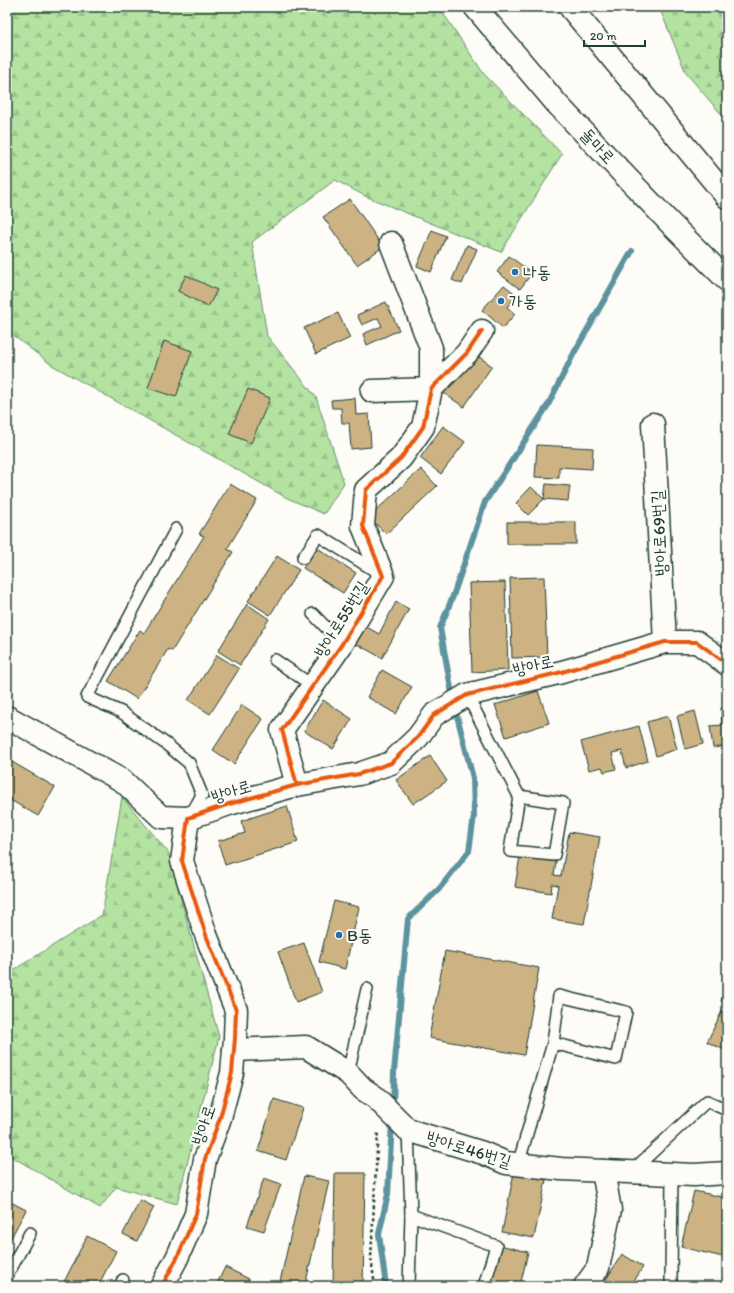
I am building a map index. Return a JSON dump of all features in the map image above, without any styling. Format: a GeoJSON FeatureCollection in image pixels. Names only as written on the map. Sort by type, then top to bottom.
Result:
{"type":"FeatureCollection","features":[{"type":"Feature","properties":{"kind":"street","name":"돌마로"},"geometry":{"type":"LineString","coordinates":[[475,7],[557,104],[669,222],[727,280]]}},
{"type":"Feature","properties":{"kind":"street"},"geometry":{"type":"LineString","coordinates":[[570,7],[727,197]]}},
{"type":"Feature","properties":{"kind":"street","name":"방아로55번길"},"geometry":{"type":"LineString","coordinates":[[296,785],[282,730],[342,644],[383,576],[363,526],[366,490],[401,458],[423,427],[431,389],[431,348],[391,243]]}},
{"type":"Feature","properties":{"kind":"street"},"geometry":{"type":"LineString","coordinates":[[372,391],[431,389],[467,353],[482,331]]}},
{"type":"Feature","properties":{"kind":"street","name":"방아로69번길"},"geometry":{"type":"LineString","coordinates":[[653,424],[665,642]]}},
{"type":"Feature","properties":{"kind":"street","name":"방아로"},"geometry":{"type":"LineString","coordinates":[[162,1286],[177,1258],[196,1214],[205,1159],[220,1118],[232,1073],[234,1050],[236,1010],[206,935],[182,861],[188,818],[229,804],[296,785],[359,774],[391,762],[418,737],[434,716],[467,695],[562,672],[665,642],[697,642],[727,664]]}},
{"type":"Feature","properties":{"kind":"street"},"geometry":{"type":"LineString","coordinates":[[7,717],[123,781],[161,817],[188,818]]}},
{"type":"Feature","properties":{"kind":"street"},"geometry":{"type":"LineString","coordinates":[[234,1050],[306,1047],[348,1073],[364,1089],[375,1096],[408,1130]]}},
{"type":"Feature","properties":{"kind":"street","name":"방아로46번길"},"geometry":{"type":"LineString","coordinates":[[408,1130],[483,1153],[506,1163],[561,1169],[694,1175],[727,1174]]}},
{"type":"Feature","properties":{"kind":"street"},"geometry":{"type":"LineString","coordinates":[[585,1286],[598,1268],[610,1210],[603,1171]]}},
{"type":"Feature","properties":{"kind":"lane"},"geometry":{"type":"LineString","coordinates":[[176,529],[87,697],[121,712],[166,744],[189,763],[202,795],[188,818]]}},
{"type":"Feature","properties":{"kind":"lane"},"geometry":{"type":"LineString","coordinates":[[303,558],[318,535],[383,576]]}},
{"type":"Feature","properties":{"kind":"lane"},"geometry":{"type":"LineString","coordinates":[[313,614],[342,644]]}},
{"type":"Feature","properties":{"kind":"lane"},"geometry":{"type":"LineString","coordinates":[[275,660],[313,686]]}},
{"type":"Feature","properties":{"kind":"lane"},"geometry":{"type":"LineString","coordinates":[[467,695],[519,796],[510,851],[554,855],[563,803],[519,796]]}},
{"type":"Feature","properties":{"kind":"lane"},"geometry":{"type":"LineString","coordinates":[[348,1073],[367,989]]}},
{"type":"Feature","properties":{"kind":"lane"},"geometry":{"type":"LineString","coordinates":[[518,1164],[553,1043],[560,996],[626,1012],[616,1059],[553,1043]]}},
{"type":"Feature","properties":{"kind":"lane"},"geometry":{"type":"LineString","coordinates":[[631,1172],[707,1101],[727,1110]]}},
{"type":"Feature","properties":{"kind":"lane"},"geometry":{"type":"LineString","coordinates":[[408,1130],[411,1215],[409,1286]]}},
{"type":"Feature","properties":{"kind":"lane"},"geometry":{"type":"LineString","coordinates":[[670,1286],[672,1174]]}},
{"type":"Feature","properties":{"kind":"lane"},"geometry":{"type":"LineString","coordinates":[[411,1215],[496,1246],[484,1286]]}},
{"type":"Feature","properties":{"kind":"lane"},"geometry":{"type":"LineString","coordinates":[[7,1276],[30,1233]]}},
{"type":"Feature","properties":{"kind":"path"},"geometry":{"type":"LineString","coordinates":[[375,1096],[378,1132],[371,1258],[375,1286]]}},
{"type":"Feature","properties":{"kind":"green space"},"geometry":{"type":"Polygon","coordinates":[[[7,7],[439,7],[484,74],[562,154],[501,252],[365,196],[335,180],[252,242],[267,336],[316,397],[344,483],[324,514],[287,498],[52,365],[7,331],[7,7]]]}},
{"type":"Feature","properties":{"kind":"green space"},"geometry":{"type":"Polygon","coordinates":[[[659,7],[727,7],[727,121],[686,73],[659,7]]]}},
{"type":"Feature","properties":{"kind":"green space"},"geometry":{"type":"Polygon","coordinates":[[[122,797],[168,852],[219,1037],[177,1204],[116,1187],[100,1208],[7,1154],[7,974],[102,915],[122,797]]]}},
{"type":"Feature","properties":{"kind":"building"},"geometry":{"type":"Polygon","coordinates":[[[350,199],[383,247],[357,265],[323,217],[350,199]]]}},
{"type":"Feature","properties":{"kind":"building"},"geometry":{"type":"Polygon","coordinates":[[[432,230],[446,236],[431,272],[417,266],[432,230]]]}},
{"type":"Feature","properties":{"kind":"building"},"geometry":{"type":"Polygon","coordinates":[[[467,245],[477,249],[462,284],[452,280],[467,245]]]}},
{"type":"Feature","properties":{"kind":"building","name":"나동"},"geometry":{"type":"Polygon","coordinates":[[[509,256],[532,273],[520,289],[497,272],[509,256]]]}},
{"type":"Feature","properties":{"kind":"building"},"geometry":{"type":"Polygon","coordinates":[[[186,275],[217,290],[208,307],[178,291],[186,275]]]}},
{"type":"Feature","properties":{"kind":"building","name":"가동"},"geometry":{"type":"Polygon","coordinates":[[[504,285],[517,295],[507,307],[515,314],[503,328],[482,310],[504,285]]]}},
{"type":"Feature","properties":{"kind":"building"},"geometry":{"type":"Polygon","coordinates":[[[386,302],[399,330],[367,345],[363,334],[382,326],[378,318],[362,325],[357,315],[386,302]]]}},
{"type":"Feature","properties":{"kind":"building"},"geometry":{"type":"Polygon","coordinates":[[[338,313],[350,338],[316,354],[304,328],[338,313]]]}},
{"type":"Feature","properties":{"kind":"building"},"geometry":{"type":"Polygon","coordinates":[[[164,341],[192,351],[176,397],[148,388],[164,341]]]}},
{"type":"Feature","properties":{"kind":"building"},"geometry":{"type":"Polygon","coordinates":[[[471,351],[492,366],[464,407],[442,392],[471,351]]]}},
{"type":"Feature","properties":{"kind":"building"},"geometry":{"type":"Polygon","coordinates":[[[248,389],[270,398],[251,443],[229,434],[248,389]]]}},
{"type":"Feature","properties":{"kind":"building"},"geometry":{"type":"Polygon","coordinates":[[[355,398],[356,415],[369,414],[371,447],[351,449],[349,423],[342,423],[341,408],[332,408],[331,400],[355,398]]]}},
{"type":"Feature","properties":{"kind":"building"},"geometry":{"type":"Polygon","coordinates":[[[443,426],[465,442],[441,474],[420,458],[443,426]]]}},
{"type":"Feature","properties":{"kind":"building"},"geometry":{"type":"Polygon","coordinates":[[[537,445],[593,448],[592,469],[559,467],[559,478],[535,477],[537,445]]]}},
{"type":"Feature","properties":{"kind":"building"},"geometry":{"type":"Polygon","coordinates":[[[421,469],[437,486],[386,534],[369,517],[421,469]]]}},
{"type":"Feature","properties":{"kind":"building"},"geometry":{"type":"Polygon","coordinates":[[[230,484],[257,500],[227,549],[233,552],[172,651],[168,649],[137,699],[108,681],[140,630],[144,633],[204,536],[199,534],[230,484]]]}},
{"type":"Feature","properties":{"kind":"building"},"geometry":{"type":"Polygon","coordinates":[[[546,484],[570,486],[568,501],[544,499],[546,484]]]}},
{"type":"Feature","properties":{"kind":"building"},"geometry":{"type":"Polygon","coordinates":[[[531,487],[544,499],[528,515],[516,503],[531,487]]]}},
{"type":"Feature","properties":{"kind":"building"},"geometry":{"type":"Polygon","coordinates":[[[507,522],[576,522],[576,544],[507,544],[507,522]]]}},
{"type":"Feature","properties":{"kind":"building"},"geometry":{"type":"Polygon","coordinates":[[[316,547],[356,573],[343,593],[303,568],[316,547]]]}},
{"type":"Feature","properties":{"kind":"building"},"geometry":{"type":"Polygon","coordinates":[[[277,556],[299,570],[270,615],[248,601],[277,556]]]}},
{"type":"Feature","properties":{"kind":"building"},"geometry":{"type":"Polygon","coordinates":[[[544,577],[547,657],[512,658],[510,578],[544,577]]]}},
{"type":"Feature","properties":{"kind":"building"},"geometry":{"type":"Polygon","coordinates":[[[505,582],[508,670],[472,672],[469,583],[505,582]]]}},
{"type":"Feature","properties":{"kind":"building"},"geometry":{"type":"Polygon","coordinates":[[[396,602],[409,609],[382,658],[355,643],[365,626],[379,634],[396,602]]]}},
{"type":"Feature","properties":{"kind":"building"},"geometry":{"type":"Polygon","coordinates":[[[247,604],[269,619],[240,665],[218,651],[247,604]]]}},
{"type":"Feature","properties":{"kind":"building"},"geometry":{"type":"Polygon","coordinates":[[[217,655],[239,669],[210,714],[188,700],[217,655]]]}},
{"type":"Feature","properties":{"kind":"building"},"geometry":{"type":"Polygon","coordinates":[[[382,670],[412,687],[396,714],[367,697],[382,670]]]}},
{"type":"Feature","properties":{"kind":"building"},"geometry":{"type":"Polygon","coordinates":[[[538,691],[549,723],[506,737],[495,705],[538,691]]]}},
{"type":"Feature","properties":{"kind":"building"},"geometry":{"type":"Polygon","coordinates":[[[323,700],[352,719],[333,749],[304,731],[323,700]]]}},
{"type":"Feature","properties":{"kind":"building"},"geometry":{"type":"Polygon","coordinates":[[[242,705],[263,719],[234,764],[213,750],[242,705]]]}},
{"type":"Feature","properties":{"kind":"building"},"geometry":{"type":"Polygon","coordinates":[[[721,708],[727,708],[727,746],[713,748],[710,726],[722,725],[721,708]]]}},
{"type":"Feature","properties":{"kind":"building"},"geometry":{"type":"Polygon","coordinates":[[[695,711],[703,744],[685,749],[677,716],[695,711]]]}},
{"type":"Feature","properties":{"kind":"building"},"geometry":{"type":"Polygon","coordinates":[[[668,716],[677,749],[656,756],[647,722],[668,716]]]}},
{"type":"Feature","properties":{"kind":"building"},"geometry":{"type":"Polygon","coordinates":[[[639,726],[648,761],[626,768],[622,751],[612,753],[616,769],[604,772],[602,767],[589,770],[581,742],[639,726]]]}},
{"type":"Feature","properties":{"kind":"building"},"geometry":{"type":"Polygon","coordinates":[[[430,756],[447,781],[413,804],[396,780],[430,756]]]}},
{"type":"Feature","properties":{"kind":"building"},"geometry":{"type":"Polygon","coordinates":[[[7,759],[55,787],[38,816],[7,798],[7,759]]]}},
{"type":"Feature","properties":{"kind":"building"},"geometry":{"type":"Polygon","coordinates":[[[287,806],[298,842],[225,865],[218,841],[245,833],[241,821],[287,806]]]}},
{"type":"Feature","properties":{"kind":"building"},"geometry":{"type":"Polygon","coordinates":[[[569,832],[600,837],[584,924],[552,919],[558,885],[552,884],[551,893],[515,887],[520,856],[556,862],[554,875],[561,876],[569,832]]]}},
{"type":"Feature","properties":{"kind":"building","name":"B동"},"geometry":{"type":"Polygon","coordinates":[[[334,901],[359,907],[345,969],[319,962],[334,901]]]}},
{"type":"Feature","properties":{"kind":"building"},"geometry":{"type":"Polygon","coordinates":[[[304,943],[322,992],[296,1002],[278,952],[304,943]]]}},
{"type":"Feature","properties":{"kind":"building"},"geometry":{"type":"Polygon","coordinates":[[[445,951],[539,968],[524,1055],[429,1038],[445,951]]]}},
{"type":"Feature","properties":{"kind":"building"},"geometry":{"type":"Polygon","coordinates":[[[727,988],[727,1051],[707,1042],[726,1003],[721,1001],[727,988]]]}},
{"type":"Feature","properties":{"kind":"building"},"geometry":{"type":"Polygon","coordinates":[[[274,1099],[303,1108],[286,1160],[258,1151],[274,1099]]]}},
{"type":"Feature","properties":{"kind":"building"},"geometry":{"type":"Polygon","coordinates":[[[335,1173],[365,1173],[363,1286],[333,1286],[335,1173]]]}},
{"type":"Feature","properties":{"kind":"building"},"geometry":{"type":"Polygon","coordinates":[[[514,1173],[546,1180],[534,1238],[502,1232],[514,1173]]]}},
{"type":"Feature","properties":{"kind":"building"},"geometry":{"type":"Polygon","coordinates":[[[304,1176],[329,1181],[305,1286],[279,1286],[304,1176]]]}},
{"type":"Feature","properties":{"kind":"building"},"geometry":{"type":"Polygon","coordinates":[[[264,1178],[281,1184],[264,1231],[247,1226],[264,1178]]]}},
{"type":"Feature","properties":{"kind":"building"},"geometry":{"type":"Polygon","coordinates":[[[694,1191],[727,1198],[727,1258],[681,1247],[694,1191]]]}},
{"type":"Feature","properties":{"kind":"building"},"geometry":{"type":"Polygon","coordinates":[[[7,1200],[26,1210],[7,1245],[7,1200]]]}},
{"type":"Feature","properties":{"kind":"building"},"geometry":{"type":"Polygon","coordinates":[[[140,1200],[154,1207],[137,1241],[123,1234],[140,1200]]]}},
{"type":"Feature","properties":{"kind":"building"},"geometry":{"type":"Polygon","coordinates":[[[87,1236],[116,1251],[98,1286],[62,1286],[87,1236]]]}},
{"type":"Feature","properties":{"kind":"building"},"geometry":{"type":"Polygon","coordinates":[[[500,1245],[528,1252],[520,1286],[489,1286],[500,1245]]]}},
{"type":"Feature","properties":{"kind":"building"},"geometry":{"type":"Polygon","coordinates":[[[622,1254],[643,1267],[631,1286],[602,1286],[622,1254]]]}},
{"type":"Feature","properties":{"kind":"building"},"geometry":{"type":"Polygon","coordinates":[[[225,1267],[249,1279],[246,1286],[216,1286],[225,1267]]]}},
{"type":"Feature","properties":{"kind":"waterway"},"geometry":{"type":"LineString","coordinates":[[453,699],[440,628],[453,596],[485,502],[548,405],[574,353],[632,251]]}},
{"type":"Feature","properties":{"kind":"waterway"},"geometry":{"type":"LineString","coordinates":[[393,1108],[394,1072],[408,919],[439,889],[469,851],[474,816],[473,778],[455,708]]}},
{"type":"Feature","properties":{"kind":"waterway"},"geometry":{"type":"LineString","coordinates":[[386,1286],[379,1234],[388,1194],[392,1123]]}},
{"type":"Feature","properties":{"kind":"cycle path"},"geometry":{"type":"LineString","coordinates":[[297,785],[282,730],[342,644],[383,576],[363,526],[366,490],[401,458],[423,427],[431,389],[467,353],[482,331]]}},
{"type":"Feature","properties":{"kind":"cycle path"},"geometry":{"type":"LineString","coordinates":[[162,1286],[177,1258],[196,1214],[205,1159],[220,1118],[232,1073],[235,1038],[236,1010],[206,935],[182,861],[188,818],[229,804],[297,785],[359,774],[391,763],[418,737],[434,715],[467,695],[562,672],[665,642],[697,642],[727,664]]}},
{"type":"Feature","properties":{"kind":"place","name":"나동"},"geometry":{"type":"Point","coordinates":[515,272]}},
{"type":"Feature","properties":{"kind":"place","name":"가동"},"geometry":{"type":"Point","coordinates":[501,301]}},
{"type":"Feature","properties":{"kind":"place","name":"B동"},"geometry":{"type":"Point","coordinates":[339,935]}}]}
